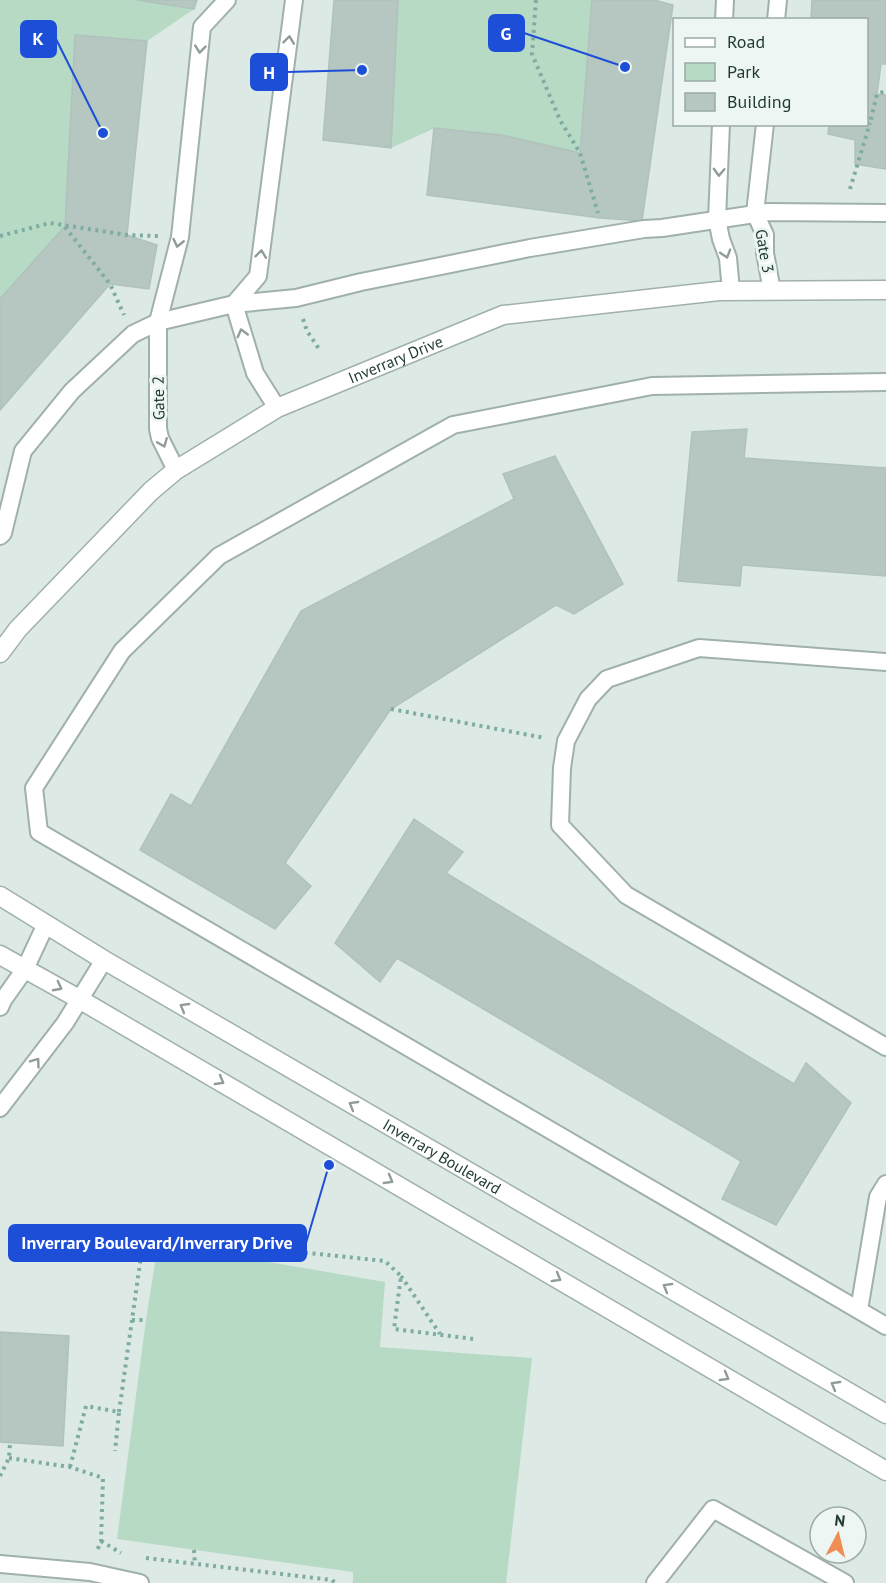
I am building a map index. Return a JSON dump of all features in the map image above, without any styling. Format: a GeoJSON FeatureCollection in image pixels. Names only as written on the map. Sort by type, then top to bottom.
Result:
{"type":"FeatureCollection","features":[{"type":"Feature","properties":{"kind":"street","name":"Inverrary Drive"},"geometry":{"type":"LineString","coordinates":[[0,653],[26,620],[151,491],[176,470],[277,408],[503,315],[718,291],[886,290]]}},
{"type":"Feature","properties":{"kind":"street","name":"Inverrary Boulevard"},"geometry":{"type":"LineString","coordinates":[[0,896],[104,960],[886,1414]]}},
{"type":"Feature","properties":{"kind":"street"},"geometry":{"type":"LineString","coordinates":[[0,955],[886,1471]]}},
{"type":"Feature","properties":{"kind":"lane","name":"Gate 2"},"geometry":{"type":"LineString","coordinates":[[176,470],[158,429],[158,322],[180,237],[202,27],[227,0]]}},
{"type":"Feature","properties":{"kind":"lane"},"geometry":{"type":"LineString","coordinates":[[234,304],[258,276],[294,0]]}},
{"type":"Feature","properties":{"kind":"lane"},"geometry":{"type":"LineString","coordinates":[[724,18],[725,0]]}},
{"type":"Feature","properties":{"kind":"lane"},"geometry":{"type":"LineString","coordinates":[[776,18],[778,0]]}},
{"type":"Feature","properties":{"kind":"lane"},"geometry":{"type":"LineString","coordinates":[[721,126],[717,219],[721,239],[729,258],[731,291]]}},
{"type":"Feature","properties":{"kind":"lane"},"geometry":{"type":"LineString","coordinates":[[756,213],[765,126]]}},
{"type":"Feature","properties":{"kind":"lane"},"geometry":{"type":"LineString","coordinates":[[0,536],[3,533],[23,451],[72,391],[132,334],[158,322],[234,304],[296,298],[361,282],[519,250],[644,229],[756,213],[886,213]]}},
{"type":"Feature","properties":{"kind":"lane","name":"Gate 3"},"geometry":{"type":"LineString","coordinates":[[756,213],[765,235],[765,253],[771,291]]}},
{"type":"Feature","properties":{"kind":"lane"},"geometry":{"type":"LineString","coordinates":[[234,304],[255,373],[277,408]]}},
{"type":"Feature","properties":{"kind":"lane"},"geometry":{"type":"LineString","coordinates":[[886,382],[652,386],[453,424],[219,556],[122,651],[34,788],[39,832],[886,1326]]}},
{"type":"Feature","properties":{"kind":"lane"},"geometry":{"type":"LineString","coordinates":[[886,662],[699,648],[607,679],[588,699],[566,741],[562,768],[560,825],[626,896],[886,1047]]}},
{"type":"Feature","properties":{"kind":"lane"},"geometry":{"type":"LineString","coordinates":[[0,1007],[25,969],[46,924]]}},
{"type":"Feature","properties":{"kind":"lane"},"geometry":{"type":"LineString","coordinates":[[0,1108],[65,1023],[104,960]]}},
{"type":"Feature","properties":{"kind":"lane"},"geometry":{"type":"LineString","coordinates":[[859,1310],[878,1197],[886,1184]]}},
{"type":"Feature","properties":{"kind":"lane"},"geometry":{"type":"LineString","coordinates":[[655,1583],[713,1509],[845,1583]]}},
{"type":"Feature","properties":{"kind":"lane"},"geometry":{"type":"LineString","coordinates":[[0,1564],[90,1572],[140,1583]]}},
{"type":"Feature","properties":{"kind":"path"},"geometry":{"type":"LineString","coordinates":[[536,0],[532,54],[560,120],[580,153],[600,218],[603,237]]}},
{"type":"Feature","properties":{"kind":"path"},"geometry":{"type":"LineString","coordinates":[[868,123],[877,94],[886,91]]}},
{"type":"Feature","properties":{"kind":"path"},"geometry":{"type":"LineString","coordinates":[[842,212],[867,126]]}},
{"type":"Feature","properties":{"kind":"path"},"geometry":{"type":"LineString","coordinates":[[0,236],[50,223],[127,235],[180,237]]}},
{"type":"Feature","properties":{"kind":"path"},"geometry":{"type":"LineString","coordinates":[[65,226],[110,284],[132,334]]}},
{"type":"Feature","properties":{"kind":"path"},"geometry":{"type":"LineString","coordinates":[[296,298],[307,331],[319,349]]}},
{"type":"Feature","properties":{"kind":"path"},"geometry":{"type":"LineString","coordinates":[[391,709],[566,741]]}},
{"type":"Feature","properties":{"kind":"path"},"geometry":{"type":"LineString","coordinates":[[116,1451],[119,1412],[142,1249],[147,1236],[385,1261],[401,1276],[440,1335]]}},
{"type":"Feature","properties":{"kind":"path"},"geometry":{"type":"LineString","coordinates":[[234,1256],[235,1246]]}},
{"type":"Feature","properties":{"kind":"path"},"geometry":{"type":"LineString","coordinates":[[401,1276],[394,1329],[474,1339]]}},
{"type":"Feature","properties":{"kind":"path"},"geometry":{"type":"LineString","coordinates":[[132,1320],[146,1320]]}},
{"type":"Feature","properties":{"kind":"path"},"geometry":{"type":"LineString","coordinates":[[70,1467],[86,1406],[119,1412]]}},
{"type":"Feature","properties":{"kind":"path"},"geometry":{"type":"LineString","coordinates":[[0,1476],[9,1458],[10,1443]]}},
{"type":"Feature","properties":{"kind":"path"},"geometry":{"type":"LineString","coordinates":[[9,1458],[70,1467],[103,1478],[101,1541],[90,1572]]}},
{"type":"Feature","properties":{"kind":"path"},"geometry":{"type":"LineString","coordinates":[[101,1541],[126,1556]]}},
{"type":"Feature","properties":{"kind":"path"},"geometry":{"type":"LineString","coordinates":[[194,1550],[195,1565]]}},
{"type":"Feature","properties":{"kind":"path"},"geometry":{"type":"LineString","coordinates":[[138,1557],[332,1580],[335,1583]]}},
{"type":"Feature","properties":{"kind":"path"},"geometry":{"type":"LineString","coordinates":[[296,1576],[300,1583]]}},
{"type":"Feature","properties":{"kind":"green space"},"geometry":{"type":"Polygon","coordinates":[[[0,0],[137,0],[194,9],[147,41],[75,35],[65,226],[0,299],[0,0]]]}},
{"type":"Feature","properties":{"kind":"green space"},"geometry":{"type":"Polygon","coordinates":[[[398,0],[592,0],[580,153],[501,135],[435,128],[391,148],[398,0]]]}},
{"type":"Feature","properties":{"kind":"green space"},"geometry":{"type":"Polygon","coordinates":[[[157,1250],[234,1256],[385,1282],[380,1347],[532,1358],[506,1583],[353,1583],[353,1572],[117,1539],[157,1250]]]}},
{"type":"Feature","properties":{"kind":"building"},"geometry":{"type":"Polygon","coordinates":[[[137,0],[197,0],[194,9],[137,0]]]}},
{"type":"Feature","properties":{"kind":"building"},"geometry":{"type":"Polygon","coordinates":[[[334,0],[398,0],[391,148],[323,140],[334,0]]]}},
{"type":"Feature","properties":{"kind":"building"},"geometry":{"type":"Polygon","coordinates":[[[592,0],[654,0],[673,5],[642,221],[600,218],[427,195],[434,128],[501,135],[580,153],[592,0]]]}},
{"type":"Feature","properties":{"kind":"building"},"geometry":{"type":"Polygon","coordinates":[[[812,0],[886,0],[886,64],[881,64],[877,94],[886,95],[886,169],[855,164],[855,140],[828,134],[829,126],[868,126],[868,18],[811,18],[812,0]]]}},
{"type":"Feature","properties":{"kind":"building"},"geometry":{"type":"Polygon","coordinates":[[[75,35],[147,41],[127,235],[157,245],[149,289],[110,284],[0,410],[0,299],[65,226],[75,35]]]}},
{"type":"Feature","properties":{"kind":"building"},"geometry":{"type":"Polygon","coordinates":[[[747,429],[744,458],[886,468],[886,576],[742,565],[740,586],[678,581],[692,432],[747,429]]]}},
{"type":"Feature","properties":{"kind":"building"},"geometry":{"type":"Polygon","coordinates":[[[555,456],[623,584],[574,614],[556,605],[391,709],[285,863],[311,886],[275,929],[140,850],[171,794],[191,806],[301,611],[514,499],[503,474],[555,456]]]}},
{"type":"Feature","properties":{"kind":"building"},"geometry":{"type":"Polygon","coordinates":[[[414,819],[463,852],[446,873],[794,1084],[806,1063],[851,1103],[776,1225],[722,1199],[741,1161],[397,958],[380,982],[335,943],[414,819]]]}},
{"type":"Feature","properties":{"kind":"building"},"geometry":{"type":"Polygon","coordinates":[[[0,1332],[69,1336],[63,1446],[0,1442],[0,1332]]]}},
{"type":"Feature","properties":{"kind":"place","name":"G"},"geometry":{"type":"Point","coordinates":[625,67]}},
{"type":"Feature","properties":{"kind":"place","name":"H"},"geometry":{"type":"Point","coordinates":[362,70]}},
{"type":"Feature","properties":{"kind":"place","name":"K"},"geometry":{"type":"Point","coordinates":[103,133]}},
{"type":"Feature","properties":{"kind":"place","name":"Inverrary Boulevard/Inverrary Drive"},"geometry":{"type":"Point","coordinates":[329,1165]}}]}
